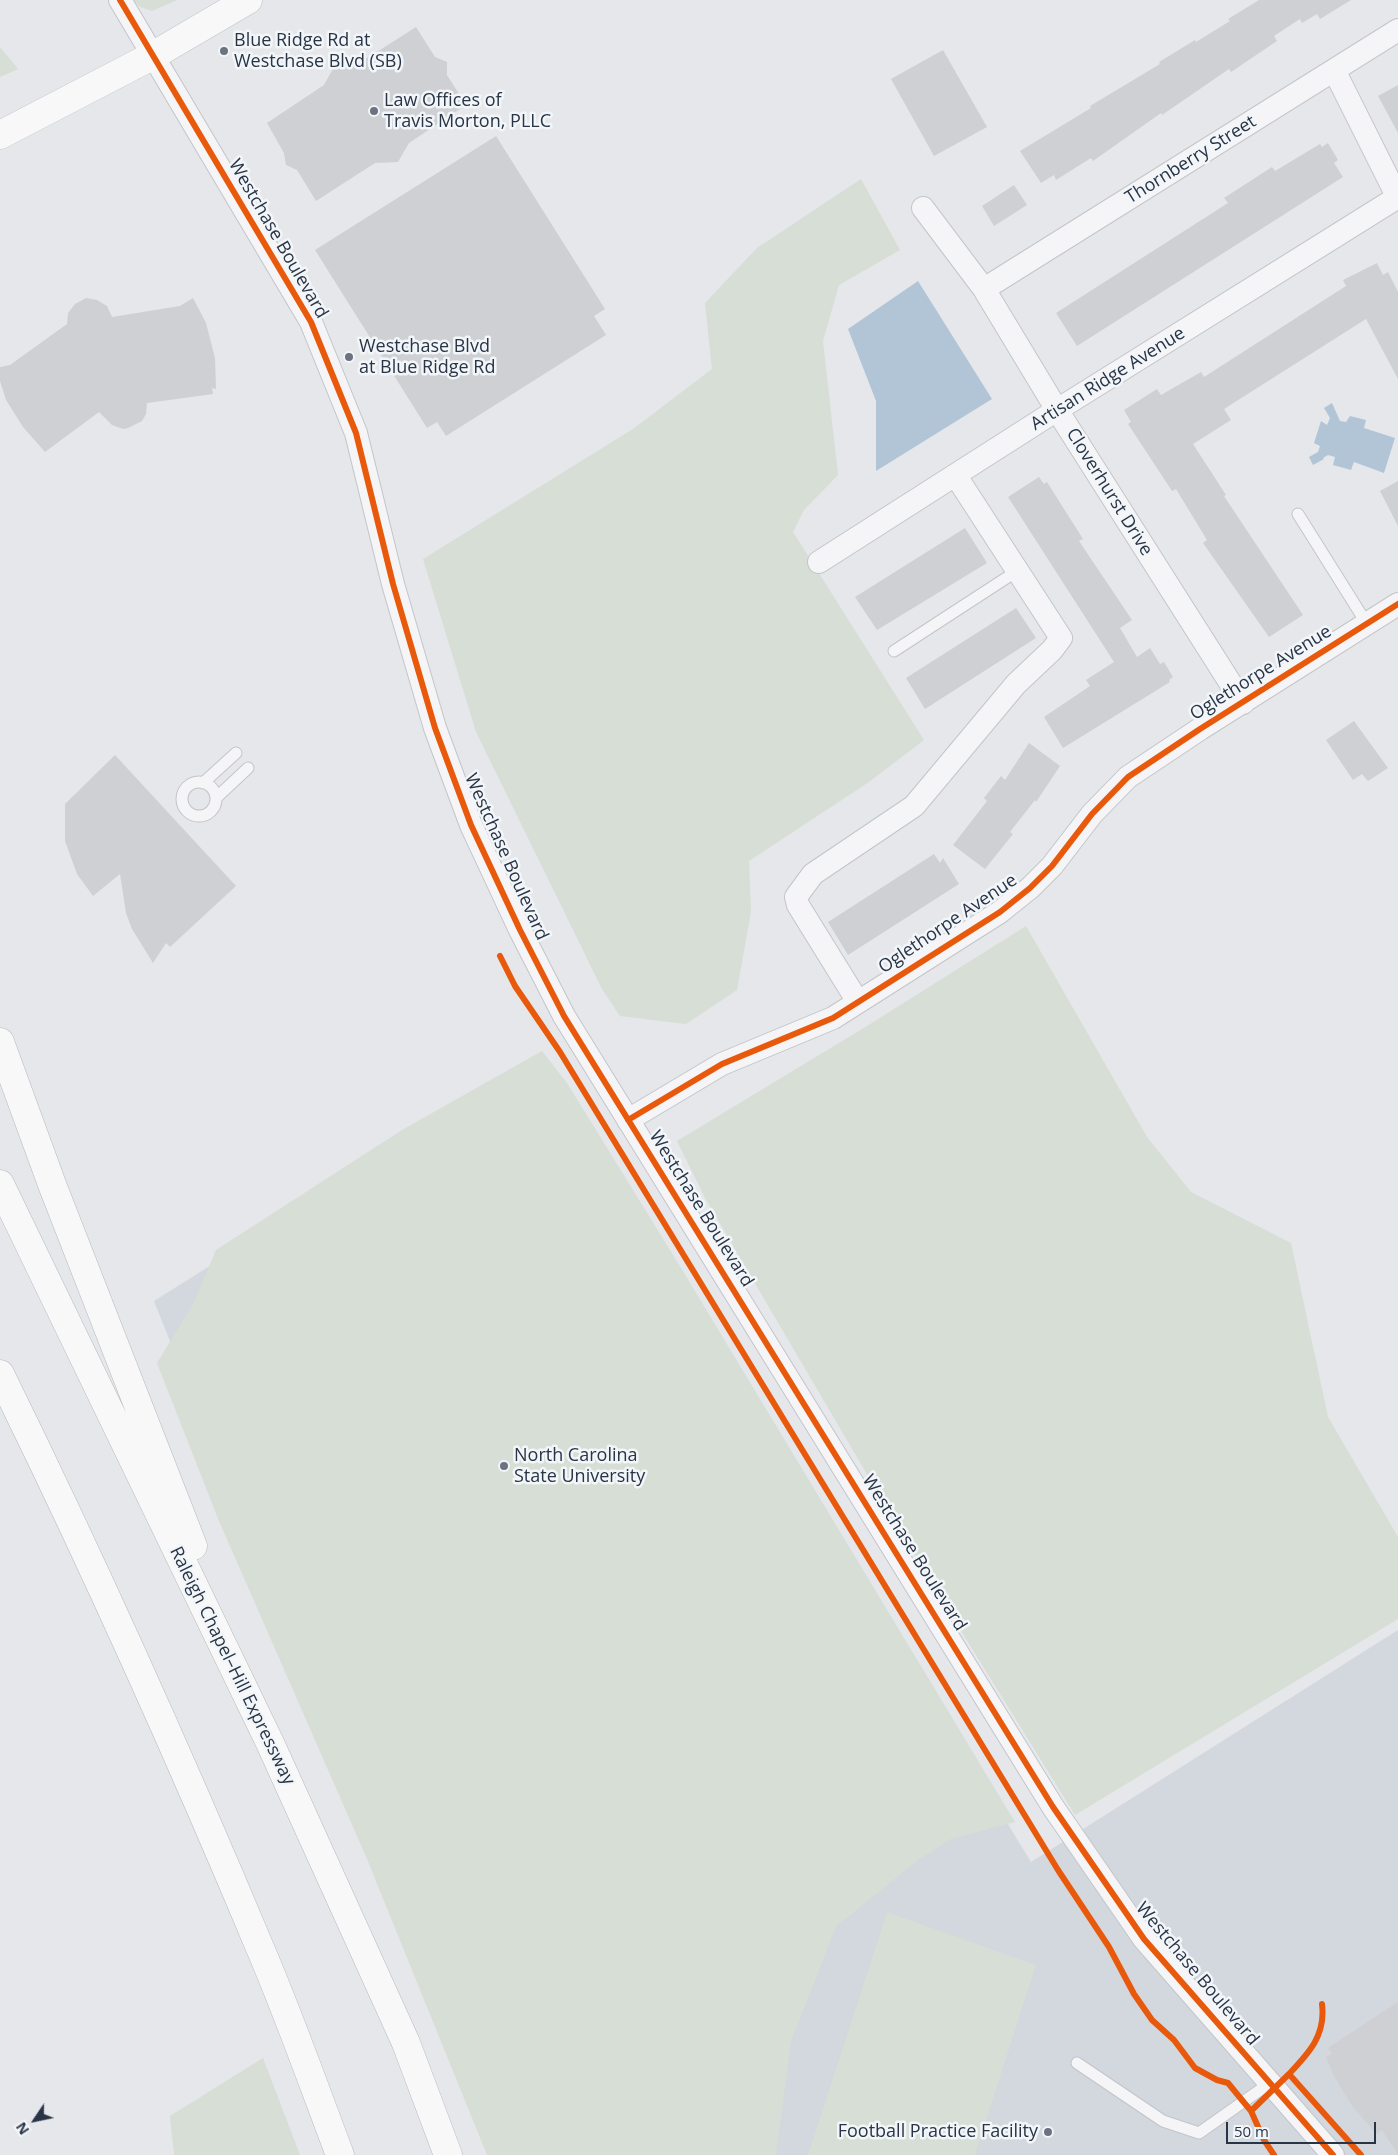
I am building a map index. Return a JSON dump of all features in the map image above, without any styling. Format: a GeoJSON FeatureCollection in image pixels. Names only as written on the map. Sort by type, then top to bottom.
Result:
{"type":"FeatureCollection","features":[{"type":"Feature","properties":{"kind":"main road"},"geometry":{"type":"LineString","coordinates":[[0,135],[154,55],[248,0]]}},
{"type":"Feature","properties":{"kind":"main road"},"geometry":{"type":"LineString","coordinates":[[0,1042],[53,1187],[270,1743]]}},
{"type":"Feature","properties":{"kind":"main road","name":"Raleigh Chapel–Hill Expressway"},"geometry":{"type":"LineString","coordinates":[[0,1184],[270,1743],[406,2043],[448,2155]]}},
{"type":"Feature","properties":{"kind":"main road"},"geometry":{"type":"LineString","coordinates":[[0,1374],[66,1508],[264,1956],[340,2155]]}},
{"type":"Feature","properties":{"kind":"main road"},"geometry":{"type":"LineString","coordinates":[[0,1406],[66,1508]]}},
{"type":"Feature","properties":{"kind":"street","name":"Westchase Boulevard"},"geometry":{"type":"LineString","coordinates":[[120,0],[310,322],[356,433],[393,584],[432,719],[471,825],[520,930],[564,1016],[1053,1807],[1144,1939],[1333,2155]]}},
{"type":"Feature","properties":{"kind":"street","name":"Thornberry Street"},"geometry":{"type":"LineString","coordinates":[[984,289],[1398,30]]}},
{"type":"Feature","properties":{"kind":"street"},"geometry":{"type":"LineString","coordinates":[[1334,70],[1398,198]]}},
{"type":"Feature","properties":{"kind":"street","name":"Artisan Ridge Avenue"},"geometry":{"type":"LineString","coordinates":[[818,562],[1057,410],[1398,198]]}},
{"type":"Feature","properties":{"kind":"street","name":"Cloverhurst Drive"},"geometry":{"type":"LineString","coordinates":[[924,208],[984,289],[1057,410],[1243,703]]}},
{"type":"Feature","properties":{"kind":"street"},"geometry":{"type":"LineString","coordinates":[[858,1002],[798,906],[796,897],[813,874],[914,806],[1016,684],[1058,645],[1061,638],[956,476]]}},
{"type":"Feature","properties":{"kind":"street","name":"Oglethorpe Avenue"},"geometry":{"type":"LineString","coordinates":[[628,1120],[722,1064],[833,1018],[1000,912],[1030,888],[1058,860],[1092,814],[1128,777],[1398,604]]}},
{"type":"Feature","properties":{"kind":"lane"},"geometry":{"type":"LineString","coordinates":[[1298,514],[1367,624]]}},
{"type":"Feature","properties":{"kind":"lane"},"geometry":{"type":"LineString","coordinates":[[894,651],[1017,571]]}},
{"type":"Feature","properties":{"kind":"lane"},"geometry":{"type":"LineString","coordinates":[[203,782],[236,753]]}},
{"type":"Feature","properties":{"kind":"lane"},"geometry":{"type":"LineString","coordinates":[[216,798],[212,788],[203,782],[196,782],[186,787],[181,797],[184,808],[193,815],[204,816],[213,809],[216,798],[248,768]]}},
{"type":"Feature","properties":{"kind":"lane"},"geometry":{"type":"LineString","coordinates":[[1076,2063],[1163,2122],[1199,2133],[1270,2083]]}},
{"type":"Feature","properties":{"kind":"shaded area"},"geometry":{"type":"Polygon","coordinates":[[[133,0],[177,0],[152,11],[140,7],[133,0]]]}},
{"type":"Feature","properties":{"kind":"shaded area"},"geometry":{"type":"Polygon","coordinates":[[[0,47],[18,69],[0,77],[0,47]]]}},
{"type":"Feature","properties":{"kind":"shaded area"},"geometry":{"type":"Polygon","coordinates":[[[861,179],[900,250],[839,285],[823,341],[838,475],[804,510],[793,532],[924,740],[869,782],[749,861],[751,912],[737,990],[686,1024],[620,1016],[602,989],[476,732],[423,559],[633,429],[712,369],[705,303],[757,248],[861,179]]]}},
{"type":"Feature","properties":{"kind":"shaded area"},"geometry":{"type":"Polygon","coordinates":[[[1026,926],[1147,1137],[1191,1192],[1291,1243],[1328,1417],[1398,1537],[1398,1619],[1075,1815],[919,1563],[705,1198],[677,1141],[867,1026],[1026,926]]]}},
{"type":"Feature","properties":{"kind":"shaded area","name":"North Carolina State University"},"geometry":{"type":"Polygon","coordinates":[[[542,1051],[567,1083],[678,1263],[1015,1822],[951,1839],[917,1861],[836,1927],[791,2042],[776,2155],[487,2155],[367,1859],[219,1521],[157,1363],[194,1302],[216,1250],[402,1130],[542,1051]]]}},
{"type":"Feature","properties":{"kind":"shaded area","name":"North Carolina State University"},"geometry":{"type":"Polygon","coordinates":[[[541,1058],[1031,1862],[1398,1630],[1398,2155],[493,2155],[154,1301],[541,1058]]]}},
{"type":"Feature","properties":{"kind":"shaded area"},"geometry":{"type":"Polygon","coordinates":[[[887,1912],[1036,1965],[975,2155],[808,2155],[887,1912]]]}},
{"type":"Feature","properties":{"kind":"shaded area"},"geometry":{"type":"Polygon","coordinates":[[[263,2058],[300,2155],[174,2155],[170,2116],[263,2058]]]}},
{"type":"Feature","properties":{"kind":"water"},"geometry":{"type":"Polygon","coordinates":[[[918,281],[992,399],[876,471],[876,401],[848,329],[918,281]]]}},
{"type":"Feature","properties":{"kind":"water"},"geometry":{"type":"Polygon","coordinates":[[[1332,403],[1340,421],[1346,422],[1350,416],[1366,420],[1364,428],[1395,438],[1384,473],[1354,462],[1351,470],[1333,465],[1335,457],[1328,455],[1313,465],[1309,457],[1318,452],[1320,446],[1314,443],[1321,421],[1327,425],[1330,418],[1324,408],[1332,403]]]}},
{"type":"Feature","properties":{"kind":"building"},"geometry":{"type":"Polygon","coordinates":[[[1259,0],[1351,0],[1320,19],[1317,14],[1302,23],[1300,19],[1274,36],[1277,41],[1231,72],[1229,69],[1162,115],[1161,113],[1093,161],[1091,158],[1056,180],[1054,175],[1041,183],[1020,151],[1160,64],[1159,62],[1230,21],[1228,19],[1259,0]]]}},
{"type":"Feature","properties":{"kind":"building"},"geometry":{"type":"Polygon","coordinates":[[[416,27],[435,57],[447,62],[447,75],[466,105],[409,143],[398,162],[375,163],[316,201],[297,170],[286,165],[284,153],[267,123],[324,85],[335,65],[358,64],[416,27]]]}},
{"type":"Feature","properties":{"kind":"building"},"geometry":{"type":"Polygon","coordinates":[[[943,50],[987,127],[934,156],[891,79],[943,50]]]}},
{"type":"Feature","properties":{"kind":"building"},"geometry":{"type":"Polygon","coordinates":[[[1398,85],[1398,133],[1378,96],[1398,85]]]}},
{"type":"Feature","properties":{"kind":"building"},"geometry":{"type":"Polygon","coordinates":[[[496,136],[605,309],[594,316],[606,335],[446,436],[437,422],[427,428],[315,250],[496,136]]]}},
{"type":"Feature","properties":{"kind":"building"},"geometry":{"type":"Polygon","coordinates":[[[1328,143],[1338,160],[1334,163],[1343,177],[1077,346],[1056,313],[1228,203],[1224,198],[1272,167],[1275,171],[1320,144],[1322,147],[1328,143]]]}},
{"type":"Feature","properties":{"kind":"building"},"geometry":{"type":"Polygon","coordinates":[[[1014,185],[1027,205],[994,226],[982,206],[1014,185]]]}},
{"type":"Feature","properties":{"kind":"building"},"geometry":{"type":"Polygon","coordinates":[[[1377,263],[1383,275],[1388,272],[1398,292],[1398,379],[1366,319],[1224,409],[1231,420],[1193,444],[1226,495],[1224,496],[1303,615],[1269,637],[1203,543],[1207,540],[1176,489],[1172,491],[1128,424],[1131,422],[1124,410],[1157,389],[1161,395],[1201,372],[1204,377],[1346,286],[1343,280],[1377,263]]]}},
{"type":"Feature","properties":{"kind":"building"},"geometry":{"type":"Polygon","coordinates":[[[86,298],[97,300],[107,306],[112,317],[180,306],[193,298],[206,323],[215,358],[216,389],[212,388],[213,394],[147,403],[146,414],[142,421],[123,429],[112,425],[99,412],[45,452],[23,427],[6,400],[0,381],[0,367],[10,365],[67,324],[68,313],[75,304],[86,298]]]}},
{"type":"Feature","properties":{"kind":"building"},"geometry":{"type":"Polygon","coordinates":[[[1039,477],[1044,484],[1047,482],[1083,539],[1079,541],[1132,620],[1120,628],[1137,657],[1150,648],[1160,664],[1164,662],[1173,677],[1169,680],[1170,682],[1063,748],[1044,717],[1090,686],[1086,680],[1114,662],[1008,497],[1039,477]]]}},
{"type":"Feature","properties":{"kind":"building"},"geometry":{"type":"Polygon","coordinates":[[[1398,481],[1398,526],[1380,491],[1398,481]]]}},
{"type":"Feature","properties":{"kind":"building"},"geometry":{"type":"Polygon","coordinates":[[[965,528],[987,563],[877,630],[855,597],[965,528]]]}},
{"type":"Feature","properties":{"kind":"building"},"geometry":{"type":"Polygon","coordinates":[[[1016,608],[1036,638],[925,709],[906,678],[1016,608]]]}},
{"type":"Feature","properties":{"kind":"building"},"geometry":{"type":"Polygon","coordinates":[[[1354,721],[1388,768],[1368,781],[1362,774],[1353,780],[1326,740],[1354,721]]]}},
{"type":"Feature","properties":{"kind":"building"},"geometry":{"type":"Polygon","coordinates":[[[1029,743],[1060,766],[1036,802],[1035,800],[1010,832],[1013,834],[985,869],[953,845],[987,801],[984,798],[1001,776],[1005,780],[1029,743]]]}},
{"type":"Feature","properties":{"kind":"building"},"geometry":{"type":"Polygon","coordinates":[[[115,755],[236,886],[170,947],[166,943],[153,963],[132,929],[126,913],[120,874],[93,896],[77,874],[65,841],[65,804],[115,755]]]}},
{"type":"Feature","properties":{"kind":"building"},"geometry":{"type":"Polygon","coordinates":[[[934,854],[940,863],[943,858],[959,884],[848,955],[828,922],[934,854]]]}},
{"type":"Feature","properties":{"kind":"building"},"geometry":{"type":"Polygon","coordinates":[[[1398,2002],[1398,2154],[1382,2130],[1377,2134],[1353,2107],[1334,2076],[1326,2057],[1332,2054],[1328,2048],[1398,2002]]]}},
{"type":"Feature","properties":{"kind":"cycle path"},"geometry":{"type":"LineString","coordinates":[[120,0],[311,322],[356,433],[393,584],[435,728],[471,825],[520,930],[564,1016],[1053,1807],[1144,1939],[1333,2155]]}},
{"type":"Feature","properties":{"kind":"cycle path"},"geometry":{"type":"LineString","coordinates":[[628,1120],[722,1064],[833,1018],[1000,912],[1030,888],[1052,866],[1092,814],[1128,777],[1200,729],[1398,604]]}},
{"type":"Feature","properties":{"kind":"cycle path"},"geometry":{"type":"LineString","coordinates":[[500,956],[515,986],[560,1052],[1058,1870],[1109,1947],[1134,1994],[1152,2020],[1174,2040],[1195,2068],[1217,2080],[1228,2083],[1251,2111],[1264,2140],[1274,2155]]}},
{"type":"Feature","properties":{"kind":"cycle path"},"geometry":{"type":"LineString","coordinates":[[1289,2074],[1303,2059],[1319,2034],[1323,2015],[1322,2004]]}},
{"type":"Feature","properties":{"kind":"cycle path"},"geometry":{"type":"LineString","coordinates":[[1251,2111],[1289,2074],[1361,2155]]}},
{"type":"Feature","properties":{"kind":"place","name":"Blue Ridge Rd at Westchase Blvd (SB)"},"geometry":{"type":"Point","coordinates":[224,51]}},
{"type":"Feature","properties":{"kind":"place","name":"Law Offices of Travis Morton, PLLC"},"geometry":{"type":"Point","coordinates":[374,111]}},
{"type":"Feature","properties":{"kind":"place","name":"Westchase Blvd at Blue Ridge Rd"},"geometry":{"type":"Point","coordinates":[349,357]}},
{"type":"Feature","properties":{"kind":"place","name":"North Carolina State University"},"geometry":{"type":"Point","coordinates":[504,1466]}},
{"type":"Feature","properties":{"kind":"place","name":"Football Practice Facility"},"geometry":{"type":"Point","coordinates":[1048,2132]}}]}
